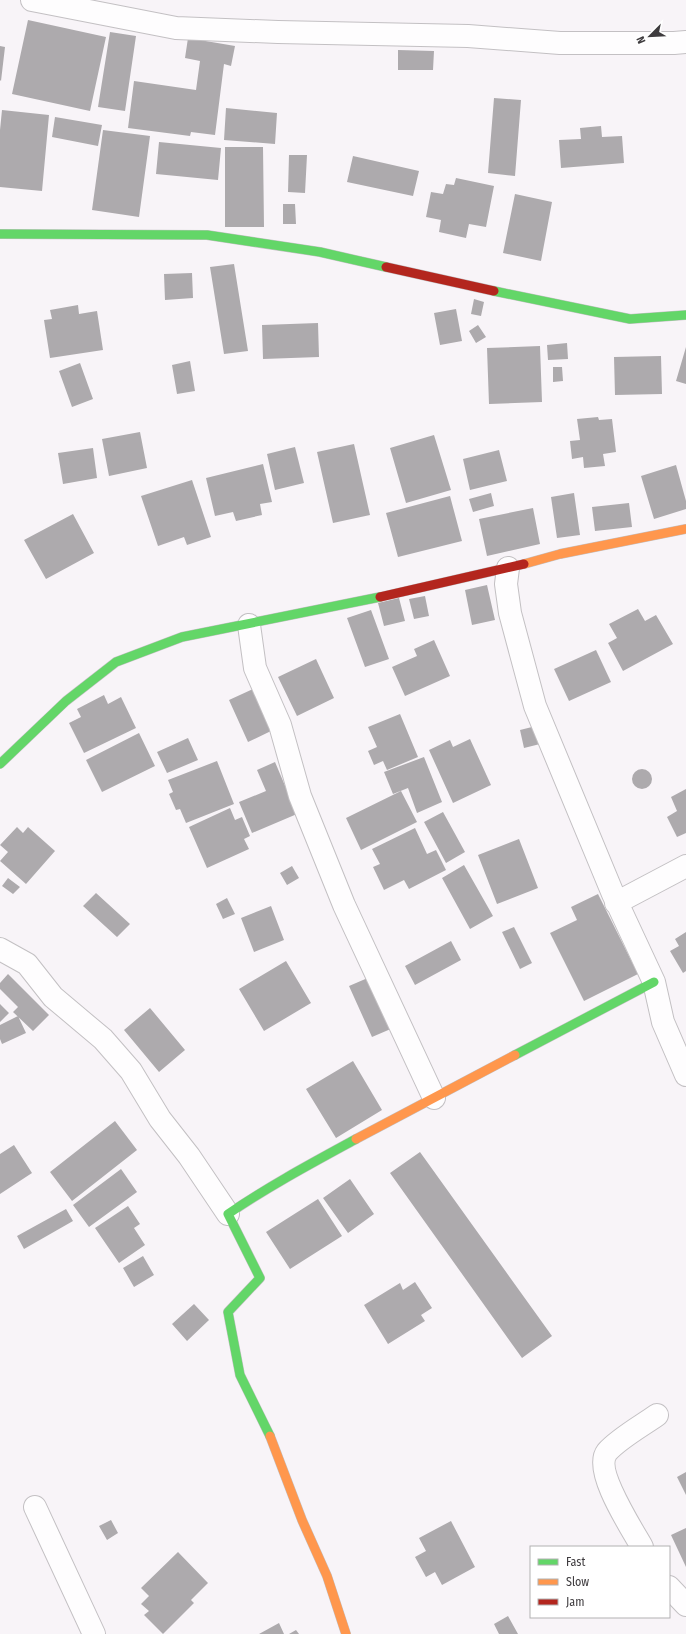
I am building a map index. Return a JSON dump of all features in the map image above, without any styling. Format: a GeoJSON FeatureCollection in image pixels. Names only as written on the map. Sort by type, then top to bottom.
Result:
{"type":"FeatureCollection","features":[{"type":"Feature","properties":{"kind":"street"},"geometry":{"type":"LineString","coordinates":[[32,0],[176,28],[278,32],[468,36],[560,43],[686,42]]}},
{"type":"Feature","properties":{"kind":"street"},"geometry":{"type":"LineString","coordinates":[[0,234],[207,235],[320,252],[456,283],[630,319],[686,315]]}},
{"type":"Feature","properties":{"kind":"street"},"geometry":{"type":"LineString","coordinates":[[0,764],[66,701],[116,662],[182,638],[343,606],[508,568],[560,554],[686,529]]}},
{"type":"Feature","properties":{"kind":"street"},"geometry":{"type":"LineString","coordinates":[[508,568],[506,584],[510,613],[535,706],[616,903],[654,982],[663,1022],[686,1075]]}},
{"type":"Feature","properties":{"kind":"street"},"geometry":{"type":"LineString","coordinates":[[249,625],[255,668],[280,725],[300,796],[344,905],[434,1098]]}},
{"type":"Feature","properties":{"kind":"street"},"geometry":{"type":"LineString","coordinates":[[616,903],[686,866]]}},
{"type":"Feature","properties":{"kind":"street"},"geometry":{"type":"LineString","coordinates":[[0,949],[27,964],[53,997],[103,1039],[131,1071],[160,1119],[189,1156],[228,1214],[260,1278],[228,1312],[240,1375],[275,1446],[302,1520],[327,1576],[346,1634]]}},
{"type":"Feature","properties":{"kind":"street"},"geometry":{"type":"LineString","coordinates":[[228,1214],[258,1194],[306,1166],[654,982]]}},
{"type":"Feature","properties":{"kind":"street"},"geometry":{"type":"LineString","coordinates":[[641,1546],[617,1505],[608,1480],[604,1462],[607,1452],[626,1436],[657,1415]]}},
{"type":"Feature","properties":{"kind":"street"},"geometry":{"type":"LineString","coordinates":[[35,1507],[94,1634]]}},
{"type":"Feature","properties":{"kind":"street"},"geometry":{"type":"LineString","coordinates":[[670,1588],[686,1605]]}},
{"type":"Feature","properties":{"kind":"building"},"geometry":{"type":"Polygon","coordinates":[[[28,20],[106,37],[90,111],[12,94],[28,20]]]}},
{"type":"Feature","properties":{"kind":"building"},"geometry":{"type":"Polygon","coordinates":[[[110,32],[136,36],[125,111],[98,107],[110,32]]]}},
{"type":"Feature","properties":{"kind":"building"},"geometry":{"type":"Polygon","coordinates":[[[188,38],[235,46],[231,66],[224,64],[215,135],[191,132],[190,136],[128,128],[134,81],[196,90],[200,61],[185,58],[188,38]]]}},
{"type":"Feature","properties":{"kind":"building"},"geometry":{"type":"Polygon","coordinates":[[[0,46],[5,47],[1,81],[0,80],[0,46]]]}},
{"type":"Feature","properties":{"kind":"building"},"geometry":{"type":"Polygon","coordinates":[[[398,50],[434,51],[433,70],[398,70],[398,50]]]}},
{"type":"Feature","properties":{"kind":"building"},"geometry":{"type":"Polygon","coordinates":[[[494,98],[521,100],[515,176],[488,173],[494,98]]]}},
{"type":"Feature","properties":{"kind":"building"},"geometry":{"type":"Polygon","coordinates":[[[226,108],[277,113],[275,144],[224,140],[226,108]]]}},
{"type":"Feature","properties":{"kind":"building"},"geometry":{"type":"Polygon","coordinates":[[[2,110],[49,115],[42,191],[0,187],[0,130],[2,110]]]}},
{"type":"Feature","properties":{"kind":"building"},"geometry":{"type":"Polygon","coordinates":[[[55,117],[102,125],[98,146],[52,137],[55,117]]]}},
{"type":"Feature","properties":{"kind":"building"},"geometry":{"type":"Polygon","coordinates":[[[601,126],[602,137],[622,136],[624,163],[561,168],[559,140],[581,139],[580,128],[601,126]]]}},
{"type":"Feature","properties":{"kind":"building"},"geometry":{"type":"Polygon","coordinates":[[[103,130],[150,136],[139,217],[92,210],[103,130]]]}},
{"type":"Feature","properties":{"kind":"building"},"geometry":{"type":"Polygon","coordinates":[[[159,142],[221,148],[218,180],[156,174],[159,142]]]}},
{"type":"Feature","properties":{"kind":"building"},"geometry":{"type":"Polygon","coordinates":[[[225,147],[263,147],[264,227],[225,227],[225,147]]]}},
{"type":"Feature","properties":{"kind":"building"},"geometry":{"type":"Polygon","coordinates":[[[289,155],[307,155],[305,193],[288,192],[289,155]]]}},
{"type":"Feature","properties":{"kind":"building"},"geometry":{"type":"Polygon","coordinates":[[[353,156],[419,171],[413,196],[347,182],[353,156]]]}},
{"type":"Feature","properties":{"kind":"building"},"geometry":{"type":"Polygon","coordinates":[[[456,178],[494,186],[486,227],[469,224],[466,238],[439,232],[441,220],[426,217],[431,192],[443,194],[446,184],[454,185],[456,178]]]}},
{"type":"Feature","properties":{"kind":"building"},"geometry":{"type":"Polygon","coordinates":[[[515,194],[552,202],[541,261],[503,253],[515,194]]]}},
{"type":"Feature","properties":{"kind":"building"},"geometry":{"type":"Polygon","coordinates":[[[283,204],[295,204],[296,224],[283,224],[283,204]]]}},
{"type":"Feature","properties":{"kind":"building"},"geometry":{"type":"Polygon","coordinates":[[[234,264],[248,351],[224,354],[210,267],[234,264]]]}},
{"type":"Feature","properties":{"kind":"building"},"geometry":{"type":"Polygon","coordinates":[[[192,273],[193,298],[165,300],[164,274],[192,273]]]}},
{"type":"Feature","properties":{"kind":"building"},"geometry":{"type":"Polygon","coordinates":[[[474,299],[484,302],[481,316],[471,314],[474,299]]]}},
{"type":"Feature","properties":{"kind":"building"},"geometry":{"type":"Polygon","coordinates":[[[78,305],[79,314],[97,311],[103,350],[50,358],[44,320],[52,319],[50,310],[78,305]]]}},
{"type":"Feature","properties":{"kind":"building"},"geometry":{"type":"Polygon","coordinates":[[[456,309],[462,341],[440,345],[434,313],[456,309]]]}},
{"type":"Feature","properties":{"kind":"building"},"geometry":{"type":"Polygon","coordinates":[[[318,323],[319,357],[263,359],[262,325],[318,323]]]}},
{"type":"Feature","properties":{"kind":"building"},"geometry":{"type":"Polygon","coordinates":[[[478,325],[486,337],[476,343],[469,331],[478,325]]]}},
{"type":"Feature","properties":{"kind":"building"},"geometry":{"type":"Polygon","coordinates":[[[567,343],[568,359],[548,360],[547,345],[567,343]]]}},
{"type":"Feature","properties":{"kind":"building"},"geometry":{"type":"Polygon","coordinates":[[[540,346],[542,402],[489,404],[487,348],[540,346]]]}},
{"type":"Feature","properties":{"kind":"building"},"geometry":{"type":"Polygon","coordinates":[[[686,347],[686,384],[676,381],[686,347]]]}},
{"type":"Feature","properties":{"kind":"building"},"geometry":{"type":"Polygon","coordinates":[[[661,356],[662,394],[615,395],[614,357],[661,356]]]}},
{"type":"Feature","properties":{"kind":"building"},"geometry":{"type":"Polygon","coordinates":[[[190,361],[195,391],[177,394],[172,365],[190,361]]]}},
{"type":"Feature","properties":{"kind":"building"},"geometry":{"type":"Polygon","coordinates":[[[80,363],[93,399],[72,407],[59,371],[80,363]]]}},
{"type":"Feature","properties":{"kind":"building"},"geometry":{"type":"Polygon","coordinates":[[[553,367],[562,367],[563,381],[553,382],[553,367]]]}},
{"type":"Feature","properties":{"kind":"building"},"geometry":{"type":"Polygon","coordinates":[[[598,417],[599,420],[612,419],[616,452],[603,454],[605,466],[584,468],[583,457],[572,459],[570,441],[580,440],[577,419],[598,417]]]}},
{"type":"Feature","properties":{"kind":"building"},"geometry":{"type":"Polygon","coordinates":[[[140,432],[147,468],[109,476],[102,439],[140,432]]]}},
{"type":"Feature","properties":{"kind":"building"},"geometry":{"type":"Polygon","coordinates":[[[434,435],[451,490],[406,503],[390,448],[434,435]]]}},
{"type":"Feature","properties":{"kind":"building"},"geometry":{"type":"Polygon","coordinates":[[[354,444],[370,515],[333,523],[317,452],[354,444]]]}},
{"type":"Feature","properties":{"kind":"building"},"geometry":{"type":"Polygon","coordinates":[[[295,447],[304,483],[275,490],[267,454],[295,447]]]}},
{"type":"Feature","properties":{"kind":"building"},"geometry":{"type":"Polygon","coordinates":[[[93,448],[97,478],[63,484],[58,453],[93,448]]]}},
{"type":"Feature","properties":{"kind":"building"},"geometry":{"type":"Polygon","coordinates":[[[499,450],[507,481],[470,490],[463,459],[499,450]]]}},
{"type":"Feature","properties":{"kind":"building"},"geometry":{"type":"Polygon","coordinates":[[[263,464],[272,502],[260,504],[262,515],[236,521],[233,512],[215,516],[206,478],[263,464]]]}},
{"type":"Feature","properties":{"kind":"building"},"geometry":{"type":"Polygon","coordinates":[[[676,465],[686,501],[686,509],[654,519],[641,476],[676,465]]]}},
{"type":"Feature","properties":{"kind":"building"},"geometry":{"type":"Polygon","coordinates":[[[192,480],[211,537],[187,545],[184,537],[158,546],[141,496],[192,480]]]}},
{"type":"Feature","properties":{"kind":"building"},"geometry":{"type":"Polygon","coordinates":[[[491,493],[494,506],[473,512],[469,499],[491,493]]]}},
{"type":"Feature","properties":{"kind":"building"},"geometry":{"type":"Polygon","coordinates":[[[574,493],[580,535],[557,538],[551,497],[574,493]]]}},
{"type":"Feature","properties":{"kind":"building"},"geometry":{"type":"Polygon","coordinates":[[[450,496],[462,541],[398,557],[386,513],[450,496]]]}},
{"type":"Feature","properties":{"kind":"building"},"geometry":{"type":"Polygon","coordinates":[[[629,503],[632,527],[595,531],[592,507],[629,503]]]}},
{"type":"Feature","properties":{"kind":"building"},"geometry":{"type":"Polygon","coordinates":[[[533,508],[540,544],[487,556],[479,519],[533,508]]]}},
{"type":"Feature","properties":{"kind":"building"},"geometry":{"type":"Polygon","coordinates":[[[73,514],[94,553],[46,579],[24,540],[73,514]]]}},
{"type":"Feature","properties":{"kind":"building"},"geometry":{"type":"Polygon","coordinates":[[[487,585],[495,620],[472,625],[465,590],[487,585]]]}},
{"type":"Feature","properties":{"kind":"building"},"geometry":{"type":"Polygon","coordinates":[[[425,596],[429,616],[414,619],[409,599],[425,596]]]}},
{"type":"Feature","properties":{"kind":"building"},"geometry":{"type":"Polygon","coordinates":[[[399,598],[405,621],[384,626],[378,603],[399,598]]]}},
{"type":"Feature","properties":{"kind":"building"},"geometry":{"type":"Polygon","coordinates":[[[638,609],[645,621],[656,615],[673,644],[623,671],[608,643],[617,638],[609,624],[638,609]]]}},
{"type":"Feature","properties":{"kind":"building"},"geometry":{"type":"Polygon","coordinates":[[[371,610],[389,659],[365,667],[347,618],[371,610]]]}},
{"type":"Feature","properties":{"kind":"building"},"geometry":{"type":"Polygon","coordinates":[[[434,640],[450,676],[405,696],[392,667],[417,656],[414,649],[434,640]]]}},
{"type":"Feature","properties":{"kind":"building"},"geometry":{"type":"Polygon","coordinates":[[[596,650],[611,682],[569,701],[554,669],[596,650]]]}},
{"type":"Feature","properties":{"kind":"building"},"geometry":{"type":"Polygon","coordinates":[[[316,659],[334,698],[297,716],[278,677],[316,659]]]}},
{"type":"Feature","properties":{"kind":"building"},"geometry":{"type":"Polygon","coordinates":[[[253,689],[271,731],[248,742],[229,700],[253,689]]]}},
{"type":"Feature","properties":{"kind":"building"},"geometry":{"type":"Polygon","coordinates":[[[104,695],[108,704],[121,697],[136,728],[84,753],[69,723],[81,717],[77,709],[104,695]]]}},
{"type":"Feature","properties":{"kind":"building"},"geometry":{"type":"Polygon","coordinates":[[[400,714],[418,757],[387,770],[383,761],[374,765],[368,751],[377,747],[368,727],[400,714]]]}},
{"type":"Feature","properties":{"kind":"building"},"geometry":{"type":"Polygon","coordinates":[[[536,726],[540,744],[524,748],[520,730],[536,726]]]}},
{"type":"Feature","properties":{"kind":"building"},"geometry":{"type":"Polygon","coordinates":[[[139,733],[155,766],[102,792],[86,760],[139,733]]]}},
{"type":"Feature","properties":{"kind":"building"},"geometry":{"type":"Polygon","coordinates":[[[188,738],[198,760],[167,773],[157,752],[188,738]]]}},
{"type":"Feature","properties":{"kind":"building"},"geometry":{"type":"Polygon","coordinates":[[[470,739],[491,785],[453,803],[429,750],[450,740],[453,747],[470,739]]]}},
{"type":"Feature","properties":{"kind":"building"},"geometry":{"type":"Polygon","coordinates":[[[424,757],[442,802],[417,813],[408,788],[393,794],[384,772],[424,757]]]}},
{"type":"Feature","properties":{"kind":"building"},"geometry":{"type":"Polygon","coordinates":[[[217,761],[234,804],[186,823],[180,809],[176,810],[169,794],[173,792],[168,780],[217,761]]]}},
{"type":"Feature","properties":{"kind":"building"},"geometry":{"type":"Polygon","coordinates":[[[275,762],[297,814],[252,833],[239,802],[266,791],[257,770],[275,762]]]}},
{"type":"Feature","properties":{"kind":"building"},"geometry":{"type":"Polygon","coordinates":[[[642,769],[649,772],[652,779],[649,786],[642,789],[635,786],[632,779],[635,772],[642,769]]]}},
{"type":"Feature","properties":{"kind":"building"},"geometry":{"type":"Polygon","coordinates":[[[686,789],[686,833],[677,837],[667,817],[677,811],[671,797],[686,789]]]}},
{"type":"Feature","properties":{"kind":"building"},"geometry":{"type":"Polygon","coordinates":[[[401,791],[417,822],[361,850],[346,818],[401,791]]]}},
{"type":"Feature","properties":{"kind":"building"},"geometry":{"type":"Polygon","coordinates":[[[230,808],[235,820],[242,817],[250,836],[244,839],[249,849],[207,868],[189,827],[230,808]]]}},
{"type":"Feature","properties":{"kind":"building"},"geometry":{"type":"Polygon","coordinates":[[[443,812],[465,852],[446,863],[424,822],[443,812]]]}},
{"type":"Feature","properties":{"kind":"building"},"geometry":{"type":"Polygon","coordinates":[[[17,827],[23,833],[28,827],[55,851],[26,884],[0,861],[8,852],[0,845],[17,827]]]}},
{"type":"Feature","properties":{"kind":"building"},"geometry":{"type":"Polygon","coordinates":[[[415,828],[427,854],[436,850],[446,870],[409,889],[404,880],[384,890],[373,867],[380,864],[372,849],[415,828]]]}},
{"type":"Feature","properties":{"kind":"building"},"geometry":{"type":"Polygon","coordinates":[[[519,839],[538,888],[497,904],[478,855],[519,839]]]}},
{"type":"Feature","properties":{"kind":"building"},"geometry":{"type":"Polygon","coordinates":[[[464,865],[493,916],[470,929],[442,878],[464,865]]]}},
{"type":"Feature","properties":{"kind":"building"},"geometry":{"type":"Polygon","coordinates":[[[292,866],[299,878],[287,885],[280,873],[292,866]]]}},
{"type":"Feature","properties":{"kind":"building"},"geometry":{"type":"Polygon","coordinates":[[[8,878],[20,887],[13,894],[2,886],[8,878]]]}},
{"type":"Feature","properties":{"kind":"building"},"geometry":{"type":"Polygon","coordinates":[[[96,893],[130,924],[117,937],[83,906],[96,893]]]}},
{"type":"Feature","properties":{"kind":"building"},"geometry":{"type":"Polygon","coordinates":[[[598,894],[638,974],[584,1001],[550,933],[577,920],[571,907],[598,894]]]}},
{"type":"Feature","properties":{"kind":"building"},"geometry":{"type":"Polygon","coordinates":[[[227,898],[235,914],[223,919],[216,904],[227,898]]]}},
{"type":"Feature","properties":{"kind":"building"},"geometry":{"type":"Polygon","coordinates":[[[271,906],[284,940],[254,952],[241,918],[271,906]]]}},
{"type":"Feature","properties":{"kind":"building"},"geometry":{"type":"Polygon","coordinates":[[[514,927],[532,963],[520,969],[502,932],[514,927]]]}},
{"type":"Feature","properties":{"kind":"building"},"geometry":{"type":"Polygon","coordinates":[[[686,932],[686,971],[683,973],[670,951],[679,946],[675,939],[686,932]]]}},
{"type":"Feature","properties":{"kind":"building"},"geometry":{"type":"Polygon","coordinates":[[[451,941],[461,960],[415,985],[405,966],[451,941]]]}},
{"type":"Feature","properties":{"kind":"building"},"geometry":{"type":"Polygon","coordinates":[[[286,961],[311,1003],[264,1031],[239,989],[286,961]]]}},
{"type":"Feature","properties":{"kind":"building"},"geometry":{"type":"Polygon","coordinates":[[[8,974],[49,1015],[33,1031],[13,1012],[18,1007],[0,989],[0,983],[8,974]]]}},
{"type":"Feature","properties":{"kind":"building"},"geometry":{"type":"Polygon","coordinates":[[[370,977],[393,1028],[372,1037],[349,986],[370,977]]]}},
{"type":"Feature","properties":{"kind":"building"},"geometry":{"type":"Polygon","coordinates":[[[0,1004],[9,1013],[0,1022],[0,1004]]]}},
{"type":"Feature","properties":{"kind":"building"},"geometry":{"type":"Polygon","coordinates":[[[150,1008],[185,1050],[159,1072],[124,1030],[150,1008]]]}},
{"type":"Feature","properties":{"kind":"building"},"geometry":{"type":"Polygon","coordinates":[[[18,1016],[26,1033],[2,1044],[0,1039],[0,1025],[18,1016]]]}},
{"type":"Feature","properties":{"kind":"building"},"geometry":{"type":"Polygon","coordinates":[[[353,1061],[382,1110],[336,1138],[306,1089],[353,1061]]]}},
{"type":"Feature","properties":{"kind":"building"},"geometry":{"type":"Polygon","coordinates":[[[115,1121],[137,1150],[72,1201],[50,1172],[115,1121]]]}},
{"type":"Feature","properties":{"kind":"building"},"geometry":{"type":"Polygon","coordinates":[[[14,1145],[32,1173],[0,1194],[0,1154],[14,1145]]]}},
{"type":"Feature","properties":{"kind":"building"},"geometry":{"type":"Polygon","coordinates":[[[420,1152],[552,1336],[522,1358],[390,1173],[420,1152]]]}},
{"type":"Feature","properties":{"kind":"building"},"geometry":{"type":"Polygon","coordinates":[[[121,1169],[137,1192],[89,1227],[73,1205],[121,1169]]]}},
{"type":"Feature","properties":{"kind":"building"},"geometry":{"type":"Polygon","coordinates":[[[350,1179],[374,1214],[348,1233],[323,1198],[350,1179]]]}},
{"type":"Feature","properties":{"kind":"building"},"geometry":{"type":"Polygon","coordinates":[[[318,1199],[342,1236],[290,1269],[266,1232],[318,1199]]]}},
{"type":"Feature","properties":{"kind":"building"},"geometry":{"type":"Polygon","coordinates":[[[128,1206],[140,1224],[134,1228],[145,1245],[119,1263],[95,1228],[128,1206]]]}},
{"type":"Feature","properties":{"kind":"building"},"geometry":{"type":"Polygon","coordinates":[[[66,1209],[73,1221],[24,1249],[17,1236],[66,1209]]]}},
{"type":"Feature","properties":{"kind":"building"},"geometry":{"type":"Polygon","coordinates":[[[143,1256],[154,1275],[134,1287],[123,1268],[143,1256]]]}},
{"type":"Feature","properties":{"kind":"building"},"geometry":{"type":"Polygon","coordinates":[[[415,1282],[432,1308],[421,1315],[425,1321],[388,1344],[364,1305],[400,1283],[403,1290],[415,1282]]]}},
{"type":"Feature","properties":{"kind":"building"},"geometry":{"type":"Polygon","coordinates":[[[194,1304],[209,1320],[187,1341],[172,1324],[194,1304]]]}},
{"type":"Feature","properties":{"kind":"building"},"geometry":{"type":"Polygon","coordinates":[[[686,1472],[686,1495],[677,1477],[686,1472]]]}},
{"type":"Feature","properties":{"kind":"building"},"geometry":{"type":"Polygon","coordinates":[[[111,1520],[118,1533],[107,1540],[99,1526],[111,1520]]]}},
{"type":"Feature","properties":{"kind":"building"},"geometry":{"type":"Polygon","coordinates":[[[451,1521],[475,1567],[442,1585],[435,1572],[426,1577],[415,1557],[426,1551],[419,1538],[451,1521]]]}},
{"type":"Feature","properties":{"kind":"building"},"geometry":{"type":"Polygon","coordinates":[[[686,1528],[686,1567],[671,1535],[686,1528]]]}},
{"type":"Feature","properties":{"kind":"building"},"geometry":{"type":"Polygon","coordinates":[[[178,1552],[208,1583],[191,1600],[194,1603],[163,1634],[144,1615],[149,1611],[141,1604],[149,1596],[141,1588],[178,1552]]]}},
{"type":"Feature","properties":{"kind":"building"},"geometry":{"type":"Polygon","coordinates":[[[508,1616],[518,1634],[499,1634],[494,1624],[508,1616]]]}},
{"type":"Feature","properties":{"kind":"building"},"geometry":{"type":"Polygon","coordinates":[[[279,1623],[284,1634],[259,1634],[279,1623]]]}},
{"type":"Feature","properties":{"kind":"building"},"geometry":{"type":"Polygon","coordinates":[[[296,1630],[299,1634],[289,1634],[296,1630]]]}},
{"type":"Feature","properties":{"kind":"traffic: fast"},"geometry":{"type":"LineString","coordinates":[[0,234],[207,235],[320,252],[386,267]]}},
{"type":"Feature","properties":{"kind":"traffic: fast"},"geometry":{"type":"LineString","coordinates":[[494,291],[630,319],[686,315]]}},
{"type":"Feature","properties":{"kind":"traffic: fast"},"geometry":{"type":"LineString","coordinates":[[0,764],[66,701],[116,662],[182,637],[380,597]]}},
{"type":"Feature","properties":{"kind":"traffic: fast"},"geometry":{"type":"LineString","coordinates":[[515,1055],[654,982]]}},
{"type":"Feature","properties":{"kind":"traffic: fast"},"geometry":{"type":"LineString","coordinates":[[270,1436],[240,1375],[228,1312],[260,1278],[228,1214],[275,1184],[356,1139]]}},
{"type":"Feature","properties":{"kind":"traffic: slow"},"geometry":{"type":"LineString","coordinates":[[524,564],[560,554],[686,529]]}},
{"type":"Feature","properties":{"kind":"traffic: slow"},"geometry":{"type":"LineString","coordinates":[[356,1139],[515,1055]]}},
{"type":"Feature","properties":{"kind":"traffic: slow"},"geometry":{"type":"LineString","coordinates":[[270,1436],[302,1520],[327,1576],[346,1634]]}},
{"type":"Feature","properties":{"kind":"traffic: jam"},"geometry":{"type":"LineString","coordinates":[[386,267],[494,291]]}},
{"type":"Feature","properties":{"kind":"traffic: jam"},"geometry":{"type":"LineString","coordinates":[[380,597],[524,564]]}}]}
